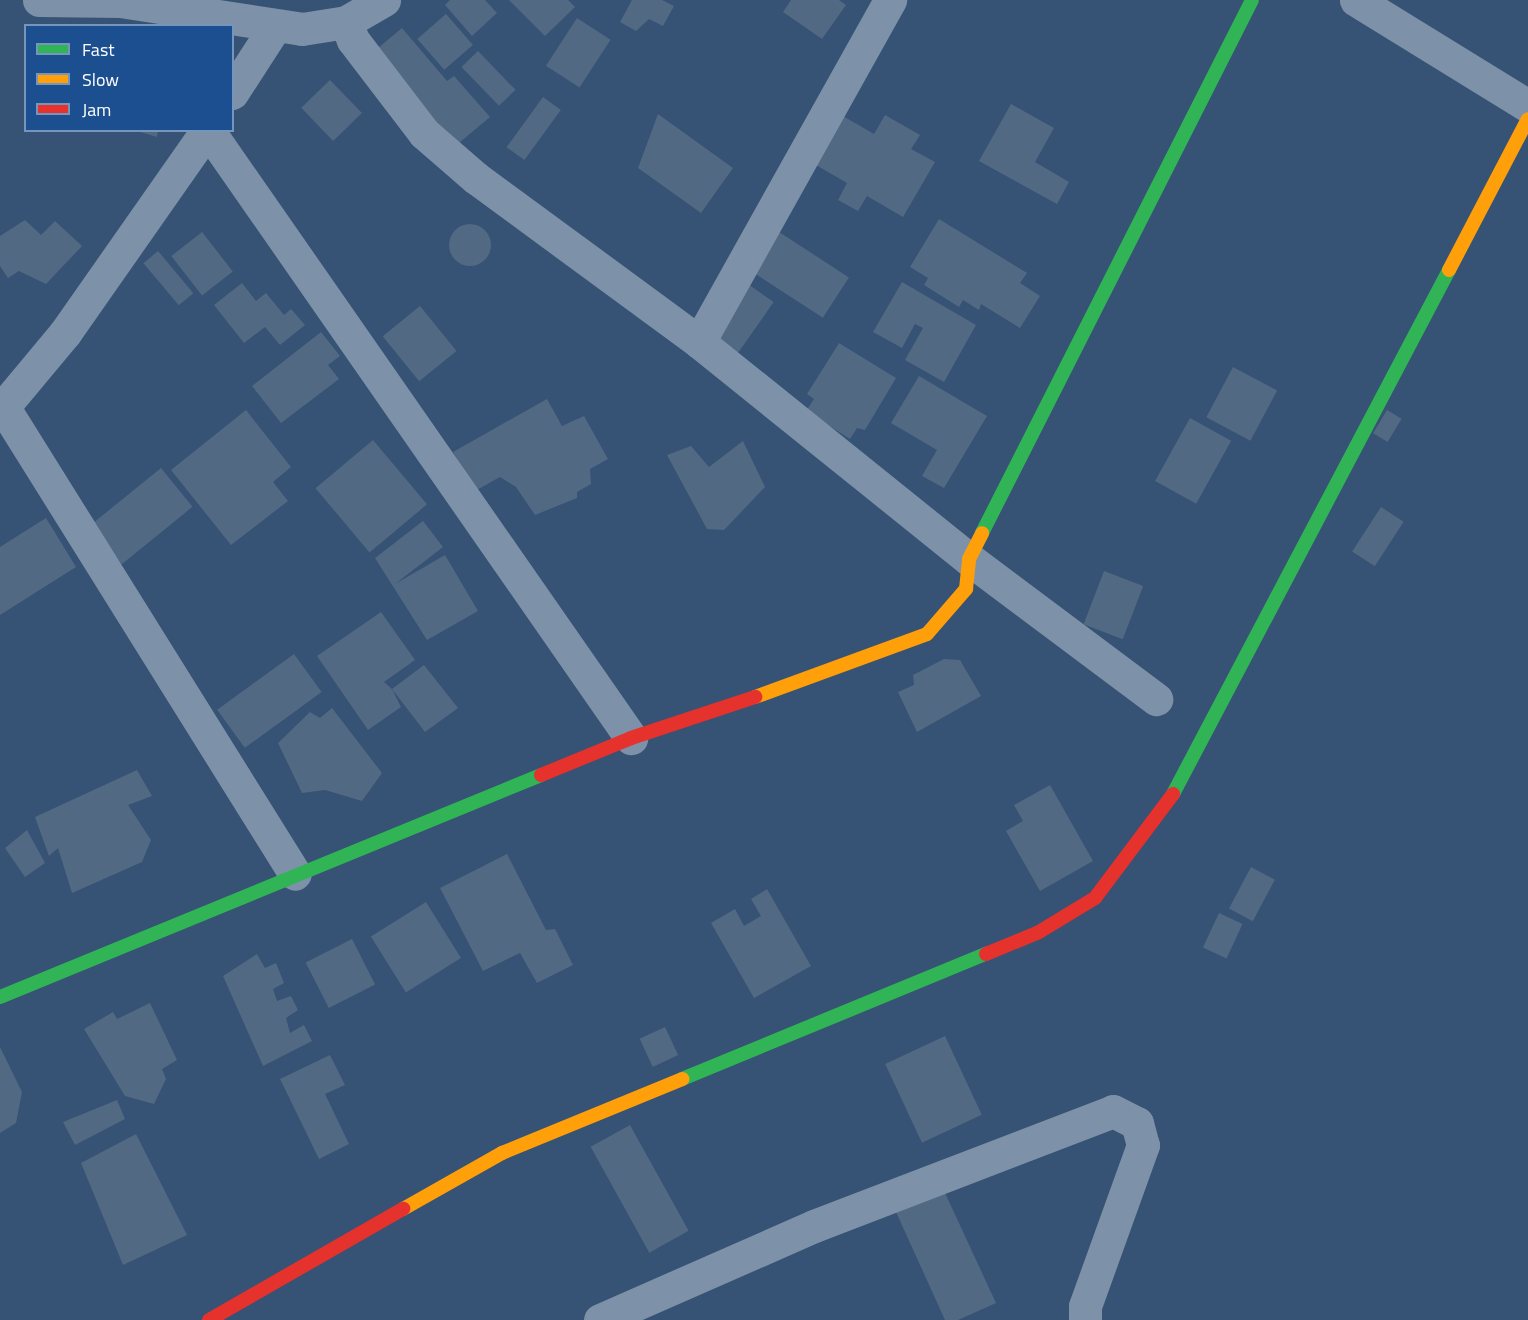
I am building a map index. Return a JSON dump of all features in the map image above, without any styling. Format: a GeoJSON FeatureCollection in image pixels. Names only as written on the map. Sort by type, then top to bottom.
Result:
{"type":"FeatureCollection","features":[{"type":"Feature","properties":{"kind":"street"},"geometry":{"type":"LineString","coordinates":[[39,0],[120,1],[274,28],[322,29],[346,22],[384,0]]}},
{"type":"Feature","properties":{"kind":"street"},"geometry":{"type":"LineString","coordinates":[[699,342],[890,0]]}},
{"type":"Feature","properties":{"kind":"street"},"geometry":{"type":"LineString","coordinates":[[0,997],[631,738],[838,670],[927,634],[966,589],[969,559],[1252,0]]}},
{"type":"Feature","properties":{"kind":"street"},"geometry":{"type":"LineString","coordinates":[[1356,0],[1528,106]]}},
{"type":"Feature","properties":{"kind":"street"},"geometry":{"type":"LineString","coordinates":[[346,22],[353,40],[423,133],[476,178],[699,342],[969,559],[1156,699]]}},
{"type":"Feature","properties":{"kind":"street"},"geometry":{"type":"LineString","coordinates":[[234,90],[274,28]]}},
{"type":"Feature","properties":{"kind":"street"},"geometry":{"type":"LineString","coordinates":[[209,1320],[502,1153],[1039,932],[1095,898],[1181,783],[1528,120]]}},
{"type":"Feature","properties":{"kind":"street"},"geometry":{"type":"LineString","coordinates":[[206,132],[65,333],[2,409],[295,874]]}},
{"type":"Feature","properties":{"kind":"street"},"geometry":{"type":"LineString","coordinates":[[208,132],[631,738]]}},
{"type":"Feature","properties":{"kind":"street"},"geometry":{"type":"LineString","coordinates":[[600,1320],[814,1226],[1113,1111],[1137,1123],[1143,1145],[1084,1320]]}},
{"type":"Feature","properties":{"kind":"building"},"geometry":{"type":"Polygon","coordinates":[[[450,0],[485,0],[497,13],[472,36],[445,5],[450,0]]]}},
{"type":"Feature","properties":{"kind":"building"},"geometry":{"type":"Polygon","coordinates":[[[509,0],[568,0],[575,7],[545,36],[509,0]]]}},
{"type":"Feature","properties":{"kind":"building"},"geometry":{"type":"Polygon","coordinates":[[[632,0],[662,0],[674,6],[663,26],[649,19],[636,31],[620,22],[632,0]]]}},
{"type":"Feature","properties":{"kind":"building"},"geometry":{"type":"Polygon","coordinates":[[[791,0],[839,0],[846,5],[822,39],[783,12],[791,0]]]}},
{"type":"Feature","properties":{"kind":"building"},"geometry":{"type":"Polygon","coordinates":[[[446,14],[473,45],[444,70],[417,39],[446,14]]]}},
{"type":"Feature","properties":{"kind":"building"},"geometry":{"type":"Polygon","coordinates":[[[577,18],[611,40],[580,88],[546,66],[577,18]]]}},
{"type":"Feature","properties":{"kind":"building"},"geometry":{"type":"Polygon","coordinates":[[[402,28],[447,81],[454,76],[490,117],[453,148],[372,53],[402,28]]]}},
{"type":"Feature","properties":{"kind":"building"},"geometry":{"type":"Polygon","coordinates":[[[478,51],[516,90],[499,106],[461,67],[478,51]]]}},
{"type":"Feature","properties":{"kind":"building"},"geometry":{"type":"Polygon","coordinates":[[[330,80],[362,113],[333,141],[301,108],[330,80]]]}},
{"type":"Feature","properties":{"kind":"building"},"geometry":{"type":"Polygon","coordinates":[[[543,97],[561,110],[524,160],[507,147],[543,97]]]}},
{"type":"Feature","properties":{"kind":"building"},"geometry":{"type":"Polygon","coordinates":[[[1011,104],[1054,128],[1035,162],[1069,182],[1057,204],[979,161],[1011,104]]]}},
{"type":"Feature","properties":{"kind":"building"},"geometry":{"type":"Polygon","coordinates":[[[658,114],[733,168],[701,213],[638,168],[658,114]]]}},
{"type":"Feature","properties":{"kind":"building"},"geometry":{"type":"Polygon","coordinates":[[[885,115],[920,135],[911,149],[935,162],[903,217],[867,196],[858,211],[838,200],[847,183],[816,165],[843,116],[874,134],[885,115]]]}},
{"type":"Feature","properties":{"kind":"building"},"geometry":{"type":"Polygon","coordinates":[[[141,132],[158,132],[157,137],[141,132]]]}},
{"type":"Feature","properties":{"kind":"building"},"geometry":{"type":"Polygon","coordinates":[[[939,219],[1027,273],[1020,283],[1040,296],[1020,328],[981,304],[979,310],[963,300],[959,307],[924,285],[928,278],[910,267],[939,219]]]}},
{"type":"Feature","properties":{"kind":"building"},"geometry":{"type":"Polygon","coordinates":[[[25,220],[41,235],[55,221],[82,246],[46,284],[19,271],[8,278],[0,266],[0,236],[25,220]]]}},
{"type":"Feature","properties":{"kind":"building"},"geometry":{"type":"Polygon","coordinates":[[[470,224],[485,230],[491,245],[485,260],[470,266],[455,260],[449,245],[455,230],[470,224]]]}},
{"type":"Feature","properties":{"kind":"building"},"geometry":{"type":"Polygon","coordinates":[[[776,230],[849,277],[823,318],[750,270],[776,230]]]}},
{"type":"Feature","properties":{"kind":"building"},"geometry":{"type":"Polygon","coordinates":[[[202,232],[233,271],[202,295],[171,256],[202,232]]]}},
{"type":"Feature","properties":{"kind":"building"},"geometry":{"type":"Polygon","coordinates":[[[158,251],[193,293],[179,305],[143,263],[158,251]]]}},
{"type":"Feature","properties":{"kind":"building"},"geometry":{"type":"Polygon","coordinates":[[[745,282],[774,302],[738,353],[709,333],[745,282]]]}},
{"type":"Feature","properties":{"kind":"building"},"geometry":{"type":"Polygon","coordinates":[[[902,282],[976,325],[944,382],[905,360],[923,328],[915,324],[902,348],[873,332],[902,282]]]}},
{"type":"Feature","properties":{"kind":"building"},"geometry":{"type":"Polygon","coordinates":[[[242,283],[256,301],[266,293],[284,315],[291,309],[305,325],[280,345],[265,327],[244,343],[214,305],[242,283]]]}},
{"type":"Feature","properties":{"kind":"building"},"geometry":{"type":"Polygon","coordinates":[[[420,306],[457,351],[419,381],[383,336],[420,306]]]}},
{"type":"Feature","properties":{"kind":"building"},"geometry":{"type":"Polygon","coordinates":[[[321,332],[340,356],[328,365],[339,379],[281,423],[252,386],[321,332]]]}},
{"type":"Feature","properties":{"kind":"building"},"geometry":{"type":"Polygon","coordinates":[[[839,343],[896,378],[865,430],[857,428],[850,439],[806,411],[814,399],[807,394],[839,343]]]}},
{"type":"Feature","properties":{"kind":"building"},"geometry":{"type":"Polygon","coordinates":[[[1233,367],[1277,390],[1250,441],[1206,417],[1233,367]]]}},
{"type":"Feature","properties":{"kind":"building"},"geometry":{"type":"Polygon","coordinates":[[[919,376],[987,416],[944,488],[922,476],[937,450],[891,423],[919,376]]]}},
{"type":"Feature","properties":{"kind":"building"},"geometry":{"type":"Polygon","coordinates":[[[547,399],[562,426],[584,416],[608,459],[590,469],[591,484],[577,492],[577,498],[535,515],[516,487],[500,477],[475,491],[453,452],[547,399]]]}},
{"type":"Feature","properties":{"kind":"building"},"geometry":{"type":"Polygon","coordinates":[[[246,410],[291,467],[273,482],[288,501],[231,545],[171,470],[246,410]]]}},
{"type":"Feature","properties":{"kind":"building"},"geometry":{"type":"Polygon","coordinates":[[[1387,410],[1402,419],[1388,442],[1373,433],[1387,410]]]}},
{"type":"Feature","properties":{"kind":"building"},"geometry":{"type":"Polygon","coordinates":[[[1190,418],[1231,441],[1196,504],[1155,481],[1190,418]]]}},
{"type":"Feature","properties":{"kind":"building"},"geometry":{"type":"Polygon","coordinates":[[[373,440],[427,504],[370,553],[316,488],[373,440]]]}},
{"type":"Feature","properties":{"kind":"building"},"geometry":{"type":"Polygon","coordinates":[[[743,441],[765,487],[724,530],[707,529],[667,455],[691,446],[709,467],[743,441]]]}},
{"type":"Feature","properties":{"kind":"building"},"geometry":{"type":"Polygon","coordinates":[[[161,468],[192,507],[122,564],[90,525],[161,468]]]}},
{"type":"Feature","properties":{"kind":"building"},"geometry":{"type":"Polygon","coordinates":[[[1381,507],[1404,522],[1375,566],[1352,551],[1381,507]]]}},
{"type":"Feature","properties":{"kind":"building"},"geometry":{"type":"Polygon","coordinates":[[[46,518],[76,567],[0,615],[0,547],[46,518]]]}},
{"type":"Feature","properties":{"kind":"building"},"geometry":{"type":"Polygon","coordinates":[[[423,521],[443,547],[395,584],[445,555],[478,611],[427,640],[375,558],[423,521]]]}},
{"type":"Feature","properties":{"kind":"building"},"geometry":{"type":"Polygon","coordinates":[[[1104,571],[1143,586],[1123,639],[1084,624],[1104,571]]]}},
{"type":"Feature","properties":{"kind":"building"},"geometry":{"type":"Polygon","coordinates":[[[381,612],[415,660],[384,682],[392,689],[401,707],[368,730],[317,656],[381,612]]]}},
{"type":"Feature","properties":{"kind":"building"},"geometry":{"type":"Polygon","coordinates":[[[294,654],[322,692],[245,748],[217,710],[294,654]]]}},
{"type":"Feature","properties":{"kind":"building"},"geometry":{"type":"Polygon","coordinates":[[[944,659],[960,660],[981,696],[917,732],[898,692],[914,685],[913,675],[944,659]]]}},
{"type":"Feature","properties":{"kind":"building"},"geometry":{"type":"Polygon","coordinates":[[[424,665],[458,708],[425,732],[392,689],[424,665]]]}},
{"type":"Feature","properties":{"kind":"building"},"geometry":{"type":"Polygon","coordinates":[[[332,708],[382,773],[362,801],[325,790],[302,793],[278,743],[310,712],[320,718],[332,708]]]}},
{"type":"Feature","properties":{"kind":"building"},"geometry":{"type":"Polygon","coordinates":[[[137,770],[152,796],[128,805],[151,840],[142,862],[72,893],[58,848],[49,856],[35,817],[137,770]]]}},
{"type":"Feature","properties":{"kind":"building"},"geometry":{"type":"Polygon","coordinates":[[[1050,785],[1093,861],[1040,891],[1006,831],[1023,821],[1014,805],[1050,785]]]}},
{"type":"Feature","properties":{"kind":"building"},"geometry":{"type":"Polygon","coordinates":[[[27,830],[45,863],[25,877],[5,848],[27,830]]]}},
{"type":"Feature","properties":{"kind":"building"},"geometry":{"type":"Polygon","coordinates":[[[507,854],[546,930],[555,929],[573,965],[537,983],[520,953],[483,971],[440,888],[507,854]]]}},
{"type":"Feature","properties":{"kind":"building"},"geometry":{"type":"Polygon","coordinates":[[[1251,867],[1275,880],[1253,921],[1229,908],[1251,867]]]}},
{"type":"Feature","properties":{"kind":"building"},"geometry":{"type":"Polygon","coordinates":[[[767,889],[811,966],[754,998],[711,923],[735,909],[744,926],[761,916],[751,899],[767,889]]]}},
{"type":"Feature","properties":{"kind":"building"},"geometry":{"type":"Polygon","coordinates":[[[426,902],[461,958],[406,992],[371,936],[426,902]]]}},
{"type":"Feature","properties":{"kind":"building"},"geometry":{"type":"Polygon","coordinates":[[[1219,913],[1243,924],[1227,958],[1203,947],[1219,913]]]}},
{"type":"Feature","properties":{"kind":"building"},"geometry":{"type":"Polygon","coordinates":[[[352,939],[375,984],[329,1008],[306,963],[352,939]]]}},
{"type":"Feature","properties":{"kind":"building"},"geometry":{"type":"Polygon","coordinates":[[[257,954],[265,968],[276,963],[284,983],[273,989],[277,1001],[291,996],[298,1010],[286,1018],[290,1033],[304,1025],[312,1041],[263,1066],[223,976],[257,954]]]}},
{"type":"Feature","properties":{"kind":"building"},"geometry":{"type":"Polygon","coordinates":[[[150,1003],[177,1060],[162,1069],[166,1079],[154,1104],[125,1096],[84,1029],[113,1012],[117,1019],[150,1003]]]}},
{"type":"Feature","properties":{"kind":"building"},"geometry":{"type":"Polygon","coordinates":[[[665,1027],[678,1055],[653,1067],[640,1039],[665,1027]]]}},
{"type":"Feature","properties":{"kind":"building"},"geometry":{"type":"Polygon","coordinates":[[[945,1036],[982,1115],[922,1143],[885,1064],[945,1036]]]}},
{"type":"Feature","properties":{"kind":"building"},"geometry":{"type":"Polygon","coordinates":[[[0,1047],[22,1092],[16,1123],[0,1133],[0,1047]]]}},
{"type":"Feature","properties":{"kind":"building"},"geometry":{"type":"Polygon","coordinates":[[[330,1055],[345,1085],[325,1094],[349,1144],[319,1159],[280,1079],[330,1055]]]}},
{"type":"Feature","properties":{"kind":"building"},"geometry":{"type":"Polygon","coordinates":[[[117,1100],[125,1119],[75,1145],[63,1122],[117,1100]]]}},
{"type":"Feature","properties":{"kind":"building"},"geometry":{"type":"Polygon","coordinates":[[[630,1125],[689,1231],[649,1253],[591,1147],[630,1125]]]}},
{"type":"Feature","properties":{"kind":"building"},"geometry":{"type":"Polygon","coordinates":[[[136,1134],[187,1235],[123,1265],[81,1163],[136,1134]]]}},
{"type":"Feature","properties":{"kind":"building"},"geometry":{"type":"Polygon","coordinates":[[[940,1182],[996,1303],[958,1320],[945,1320],[891,1201],[940,1182]]]}},
{"type":"Feature","properties":{"kind":"traffic: fast"},"geometry":{"type":"LineString","coordinates":[[982,533],[1252,0]]}},
{"type":"Feature","properties":{"kind":"traffic: fast"},"geometry":{"type":"LineString","coordinates":[[1173,794],[1449,270]]}},
{"type":"Feature","properties":{"kind":"traffic: fast"},"geometry":{"type":"LineString","coordinates":[[0,997],[541,775]]}},
{"type":"Feature","properties":{"kind":"traffic: fast"},"geometry":{"type":"LineString","coordinates":[[682,1079],[986,954]]}},
{"type":"Feature","properties":{"kind":"traffic: slow"},"geometry":{"type":"LineString","coordinates":[[1449,270],[1528,119]]}},
{"type":"Feature","properties":{"kind":"traffic: slow"},"geometry":{"type":"LineString","coordinates":[[755,697],[927,634],[966,589],[969,559],[982,533]]}},
{"type":"Feature","properties":{"kind":"traffic: slow"},"geometry":{"type":"LineString","coordinates":[[403,1209],[502,1153],[682,1079]]}},
{"type":"Feature","properties":{"kind":"traffic: jam"},"geometry":{"type":"LineString","coordinates":[[541,775],[631,738],[755,697]]}},
{"type":"Feature","properties":{"kind":"traffic: jam"},"geometry":{"type":"LineString","coordinates":[[986,954],[1039,932],[1095,898],[1173,794]]}},
{"type":"Feature","properties":{"kind":"traffic: jam"},"geometry":{"type":"LineString","coordinates":[[209,1320],[403,1209]]}}]}
